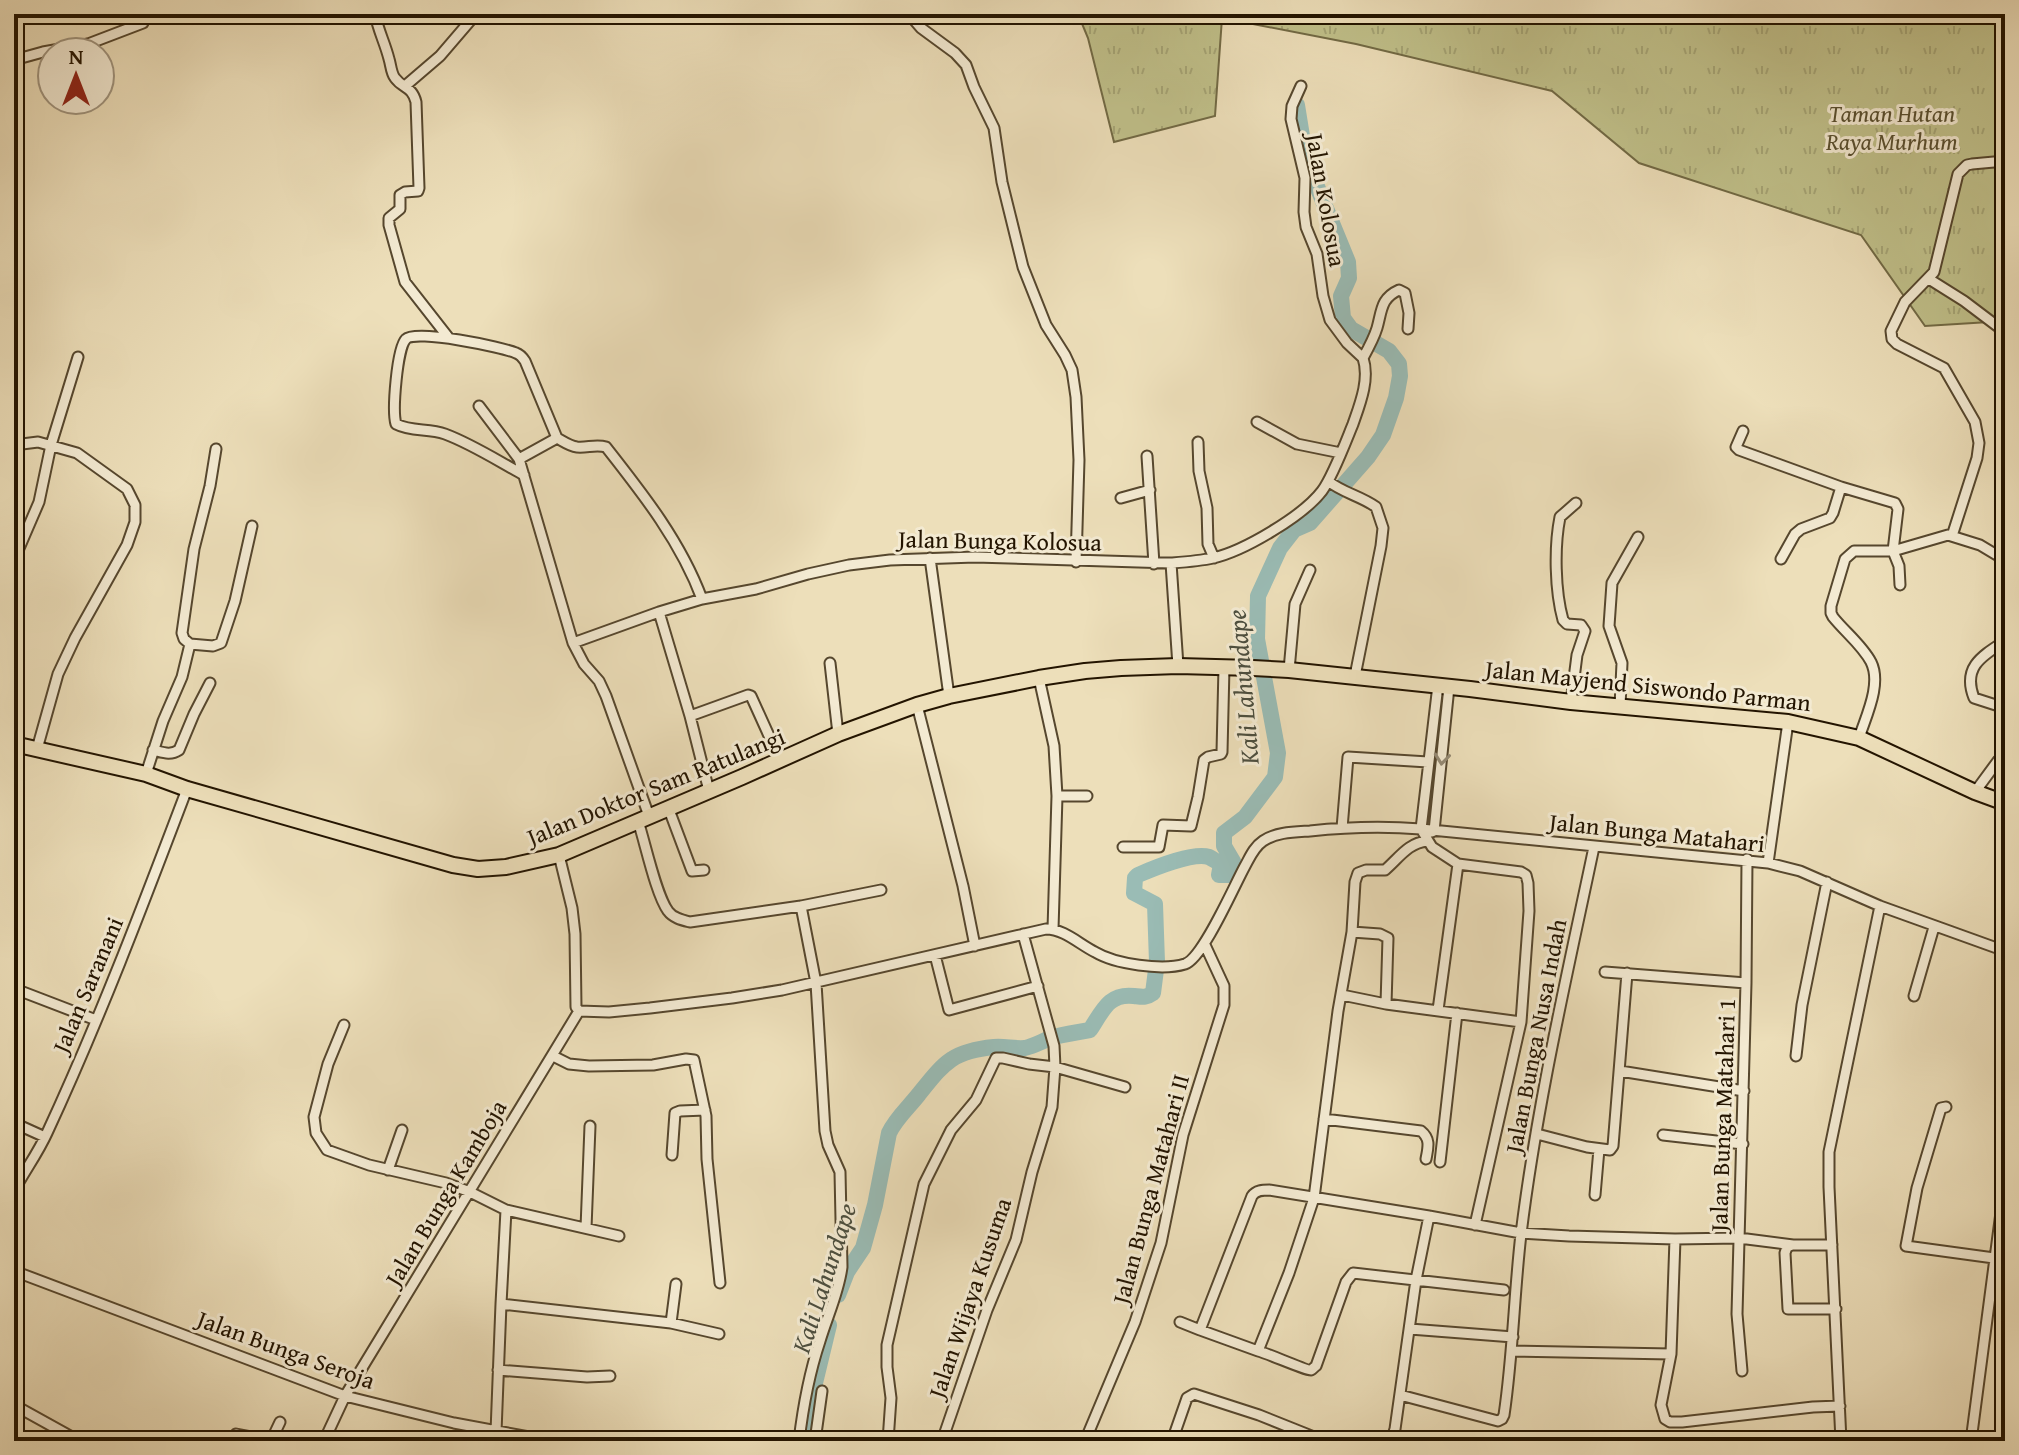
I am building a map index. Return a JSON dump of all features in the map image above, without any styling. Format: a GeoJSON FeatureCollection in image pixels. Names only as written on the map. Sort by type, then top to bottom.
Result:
{"type":"FeatureCollection","features":[{"type":"Feature","properties":{"kind":"highway","name":"Jalan Doktor Sam Ratulangi"},"geometry":{"type":"LineString","coordinates":[[14,744],[146,774],[187,789],[453,865],[478,869],[506,867],[559,855],[838,734],[949,696],[1085,671],[1178,666],[1271,669]]}},
{"type":"Feature","properties":{"kind":"highway","name":"Jalan Mayjend Siswondo Parman"},"geometry":{"type":"LineString","coordinates":[[1271,669],[1788,722],[1859,738],[2005,803]]}},
{"type":"Feature","properties":{"kind":"main road"},"geometry":{"type":"LineString","coordinates":[[1994,1441],[2005,1437]]}},
{"type":"Feature","properties":{"kind":"street"},"geometry":{"type":"LineString","coordinates":[[375,14],[396,80],[411,90],[416,102],[419,188],[418,191],[400,195],[400,209],[389,218],[389,225],[405,282],[448,337]]}},
{"type":"Feature","properties":{"kind":"street"},"geometry":{"type":"LineString","coordinates":[[405,86],[440,56],[476,14]]}},
{"type":"Feature","properties":{"kind":"street"},"geometry":{"type":"LineString","coordinates":[[909,14],[921,28],[966,65],[994,128],[1002,182],[1023,267],[1046,325],[1072,370],[1079,460],[1076,562]]}},
{"type":"Feature","properties":{"kind":"street"},"geometry":{"type":"LineString","coordinates":[[14,60],[88,44],[143,23]]}},
{"type":"Feature","properties":{"kind":"street","name":"Jalan Kolosua"},"geometry":{"type":"LineString","coordinates":[[1301,86],[1292,106],[1291,119],[1305,178],[1306,227],[1317,254],[1330,320],[1363,358]]}},
{"type":"Feature","properties":{"kind":"street"},"geometry":{"type":"LineString","coordinates":[[1952,536],[1977,458],[1979,443],[1975,422],[1944,368],[1897,344],[1892,339],[1891,331],[1905,302],[1934,272],[1958,174],[1967,165],[2005,161]]}},
{"type":"Feature","properties":{"kind":"street"},"geometry":{"type":"LineString","coordinates":[[1929,279],[2005,332]]}},
{"type":"Feature","properties":{"kind":"street"},"geometry":{"type":"LineString","coordinates":[[1363,358],[1376,331],[1384,301],[1399,290],[1405,293],[1408,302],[1408,329]]}},
{"type":"Feature","properties":{"kind":"street"},"geometry":{"type":"LineString","coordinates":[[524,475],[446,434],[402,428],[396,424],[394,394],[405,340],[413,335],[448,337],[516,353],[521,357],[557,438],[577,447],[601,444],[606,447],[687,561],[702,599]]}},
{"type":"Feature","properties":{"kind":"street"},"geometry":{"type":"LineString","coordinates":[[14,560],[39,502],[51,445],[78,357]]}},
{"type":"Feature","properties":{"kind":"street","name":"Jalan Bunga Kolosua"},"geometry":{"type":"LineString","coordinates":[[573,643],[702,599],[756,589],[849,565],[975,557],[1154,564],[1214,558],[1247,544],[1336,486],[1341,453],[1354,421],[1366,375],[1363,358]]}},
{"type":"Feature","properties":{"kind":"street"},"geometry":{"type":"LineString","coordinates":[[479,406],[519,459],[573,643],[606,696],[644,819],[661,896],[667,909],[675,917],[690,922],[801,906],[881,890]]}},
{"type":"Feature","properties":{"kind":"street"},"geometry":{"type":"LineString","coordinates":[[1257,422],[1297,444],[1341,453]]}},
{"type":"Feature","properties":{"kind":"street"},"geometry":{"type":"LineString","coordinates":[[1743,431],[1736,447],[1739,450],[1841,487],[1889,500],[1898,506],[1893,551],[1900,571],[1900,585]]}},
{"type":"Feature","properties":{"kind":"street"},"geometry":{"type":"LineString","coordinates":[[519,459],[557,438]]}},
{"type":"Feature","properties":{"kind":"street"},"geometry":{"type":"LineString","coordinates":[[14,445],[35,442],[77,453],[127,489],[136,512],[127,545],[58,674],[37,749]]}},
{"type":"Feature","properties":{"kind":"street"},"geometry":{"type":"LineString","coordinates":[[1198,442],[1199,471],[1207,508],[1208,544],[1214,558]]}},
{"type":"Feature","properties":{"kind":"street"},"geometry":{"type":"LineString","coordinates":[[216,449],[194,549],[182,633],[190,644],[213,646],[221,643],[235,601],[252,526]]}},
{"type":"Feature","properties":{"kind":"street"},"geometry":{"type":"LineString","coordinates":[[1147,456],[1154,564]]}},
{"type":"Feature","properties":{"kind":"street"},"geometry":{"type":"LineString","coordinates":[[1336,486],[1376,507],[1383,528],[1377,573],[1355,676]]}},
{"type":"Feature","properties":{"kind":"street"},"geometry":{"type":"LineString","coordinates":[[1781,559],[1795,534],[1830,518],[1841,487]]}},
{"type":"Feature","properties":{"kind":"street"},"geometry":{"type":"LineString","coordinates":[[1121,498],[1150,490]]}},
{"type":"Feature","properties":{"kind":"street"},"geometry":{"type":"LineString","coordinates":[[1571,702],[1577,655],[1585,631],[1581,625],[1567,624],[1563,620],[1558,581],[1558,541],[1560,517],[1576,503]]}},
{"type":"Feature","properties":{"kind":"street"},"geometry":{"type":"LineString","coordinates":[[1859,738],[1874,684],[1873,669],[1867,656],[1830,610],[1845,559],[1851,553],[1893,551],[1952,536],[1980,545],[2005,560]]}},
{"type":"Feature","properties":{"kind":"street"},"geometry":{"type":"LineString","coordinates":[[1620,706],[1622,663],[1609,626],[1612,583],[1638,537]]}},
{"type":"Feature","properties":{"kind":"street"},"geometry":{"type":"LineString","coordinates":[[930,558],[949,696]]}},
{"type":"Feature","properties":{"kind":"street"},"geometry":{"type":"LineString","coordinates":[[1171,563],[1178,666]]}},
{"type":"Feature","properties":{"kind":"street"},"geometry":{"type":"LineString","coordinates":[[1289,670],[1295,604],[1310,570]]}},
{"type":"Feature","properties":{"kind":"street"},"geometry":{"type":"LineString","coordinates":[[659,612],[709,791]]}},
{"type":"Feature","properties":{"kind":"street"},"geometry":{"type":"LineString","coordinates":[[2005,641],[1977,661],[1971,674],[1974,698],[2005,708]]}},
{"type":"Feature","properties":{"kind":"street"},"geometry":{"type":"LineString","coordinates":[[146,774],[182,677],[190,644]]}},
{"type":"Feature","properties":{"kind":"street"},"geometry":{"type":"LineString","coordinates":[[830,663],[838,734]]}},
{"type":"Feature","properties":{"kind":"street"},"geometry":{"type":"LineString","coordinates":[[1123,847],[1159,847],[1163,825],[1191,826],[1204,760],[1222,752],[1224,667]]}},
{"type":"Feature","properties":{"kind":"street"},"geometry":{"type":"LineString","coordinates":[[559,855],[574,921],[576,1007],[579,1011],[609,1012],[705,1002],[816,983],[1053,929],[1057,796],[1054,746],[1039,678]]}},
{"type":"Feature","properties":{"kind":"street"},"geometry":{"type":"LineString","coordinates":[[153,750],[166,754],[179,750],[210,683]]}},
{"type":"Feature","properties":{"kind":"street"},"geometry":{"type":"LineString","coordinates":[[1444,686],[1428,762],[1427,834],[1437,851],[1458,864],[1521,872],[1528,878],[1529,911],[1521,1022],[1475,1225]]}},
{"type":"Feature","properties":{"kind":"street"},"geometry":{"type":"LineString","coordinates":[[1258,1351],[1314,1198],[1352,932],[1355,882],[1358,873],[1385,870],[1427,834],[1444,686]]}},
{"type":"Feature","properties":{"kind":"street"},"geometry":{"type":"LineString","coordinates":[[690,716],[749,695],[780,760]]}},
{"type":"Feature","properties":{"kind":"street"},"geometry":{"type":"LineString","coordinates":[[917,705],[975,946]]}},
{"type":"Feature","properties":{"kind":"street"},"geometry":{"type":"LineString","coordinates":[[1768,863],[1788,722]]}},
{"type":"Feature","properties":{"kind":"street"},"geometry":{"type":"LineString","coordinates":[[1975,792],[2000,758],[2005,742]]}},
{"type":"Feature","properties":{"kind":"street"},"geometry":{"type":"LineString","coordinates":[[1342,828],[1348,757],[1428,762]]}},
{"type":"Feature","properties":{"kind":"street","name":"Jalan Saranani"},"geometry":{"type":"LineString","coordinates":[[14,1191],[45,1137],[96,1020],[187,789]]}},
{"type":"Feature","properties":{"kind":"street"},"geometry":{"type":"LineString","coordinates":[[1057,796],[1087,796]]}},
{"type":"Feature","properties":{"kind":"street"},"geometry":{"type":"LineString","coordinates":[[668,807],[692,871],[704,870]]}},
{"type":"Feature","properties":{"kind":"street","name":"Jalan Bunga Matahari"},"geometry":{"type":"LineString","coordinates":[[1053,929],[1111,960],[1134,965],[1183,965],[1189,963],[1205,945],[1255,848],[1261,842],[1274,836],[1363,826],[1768,863],[1800,871],[1880,906],[2005,951]]}},
{"type":"Feature","properties":{"kind":"street","name":"Jalan Bunga Nusa Indah"},"geometry":{"type":"LineString","coordinates":[[1400,1395],[1499,1421],[1504,1415],[1521,1233],[1537,1134],[1594,847]]}},
{"type":"Feature","properties":{"kind":"street","name":"Jalan Bunga Matahari 1"},"geometry":{"type":"LineString","coordinates":[[1742,1371],[1737,1314],[1747,859]]}},
{"type":"Feature","properties":{"kind":"street"},"geometry":{"type":"LineString","coordinates":[[1438,1010],[1458,864]]}},
{"type":"Feature","properties":{"kind":"street"},"geometry":{"type":"LineString","coordinates":[[1796,1056],[1802,1005],[1827,882]]}},
{"type":"Feature","properties":{"kind":"street"},"geometry":{"type":"LineString","coordinates":[[799,1441],[807,1389],[842,1267],[840,1172],[825,1131],[816,983],[801,906]]}},
{"type":"Feature","properties":{"kind":"street"},"geometry":{"type":"LineString","coordinates":[[1841,1441],[1829,1152],[1880,906]]}},
{"type":"Feature","properties":{"kind":"street"},"geometry":{"type":"LineString","coordinates":[[1914,996],[1934,927]]}},
{"type":"Feature","properties":{"kind":"street"},"geometry":{"type":"LineString","coordinates":[[1352,932],[1380,934],[1388,938],[1386,1004]]}},
{"type":"Feature","properties":{"kind":"street","name":"Jalan Wijaya Kusuma"},"geometry":{"type":"LineString","coordinates":[[942,1441],[987,1310],[1016,1240],[1032,1172],[1050,1116],[1054,1046],[1023,934]]}},
{"type":"Feature","properties":{"kind":"street","name":"Jalan Bunga Matahari II"},"geometry":{"type":"LineString","coordinates":[[1085,1441],[1135,1322],[1161,1243],[1183,1135],[1224,1005],[1224,986],[1205,945]]}},
{"type":"Feature","properties":{"kind":"street"},"geometry":{"type":"LineString","coordinates":[[935,955],[949,1010],[1038,986]]}},
{"type":"Feature","properties":{"kind":"street"},"geometry":{"type":"LineString","coordinates":[[1605,972],[1746,983]]}},
{"type":"Feature","properties":{"kind":"street"},"geometry":{"type":"LineString","coordinates":[[1537,1134],[1599,1149],[1610,1150],[1613,1146],[1627,973]]}},
{"type":"Feature","properties":{"kind":"street"},"geometry":{"type":"LineString","coordinates":[[23,992],[96,1020]]}},
{"type":"Feature","properties":{"kind":"street"},"geometry":{"type":"LineString","coordinates":[[1342,995],[1521,1022]]}},
{"type":"Feature","properties":{"kind":"street","name":"Jalan Bunga Kamboja"},"geometry":{"type":"LineString","coordinates":[[324,1441],[345,1396],[579,1011]]}},
{"type":"Feature","properties":{"kind":"street"},"geometry":{"type":"LineString","coordinates":[[1440,1162],[1457,1013]]}},
{"type":"Feature","properties":{"kind":"street"},"geometry":{"type":"LineString","coordinates":[[344,1025],[328,1064],[313,1122],[324,1147],[331,1153],[436,1180],[506,1210],[619,1236]]}},
{"type":"Feature","properties":{"kind":"street"},"geometry":{"type":"LineString","coordinates":[[553,1056],[569,1064],[589,1066],[653,1065],[693,1059],[705,1110],[720,1283]]}},
{"type":"Feature","properties":{"kind":"street"},"geometry":{"type":"LineString","coordinates":[[888,1441],[891,1398],[887,1345],[922,1193],[928,1174],[951,1130],[976,1100],[996,1058],[1055,1067],[1125,1087]]}},
{"type":"Feature","properties":{"kind":"street"},"geometry":{"type":"LineString","coordinates":[[1620,1071],[1744,1091]]}},
{"type":"Feature","properties":{"kind":"street"},"geometry":{"type":"LineString","coordinates":[[1946,1107],[1941,1108],[1917,1188],[1906,1246],[1994,1258]]}},
{"type":"Feature","properties":{"kind":"street"},"geometry":{"type":"LineString","coordinates":[[672,1155],[675,1113],[705,1110]]}},
{"type":"Feature","properties":{"kind":"street"},"geometry":{"type":"LineString","coordinates":[[1324,1119],[1421,1131],[1427,1138],[1426,1159]]}},
{"type":"Feature","properties":{"kind":"street"},"geometry":{"type":"LineString","coordinates":[[14,1123],[45,1137]]}},
{"type":"Feature","properties":{"kind":"street"},"geometry":{"type":"LineString","coordinates":[[586,1228],[590,1126]]}},
{"type":"Feature","properties":{"kind":"street"},"geometry":{"type":"LineString","coordinates":[[388,1170],[402,1130]]}},
{"type":"Feature","properties":{"kind":"street"},"geometry":{"type":"LineString","coordinates":[[1663,1135],[1743,1144]]}},
{"type":"Feature","properties":{"kind":"street"},"geometry":{"type":"LineString","coordinates":[[1595,1195],[1599,1149]]}},
{"type":"Feature","properties":{"kind":"street"},"geometry":{"type":"LineString","coordinates":[[1971,1441],[2005,1182]]}},
{"type":"Feature","properties":{"kind":"street"},"geometry":{"type":"LineString","coordinates":[[1200,1330],[1254,1193],[1269,1190],[1521,1233],[1675,1239],[1739,1238],[1793,1245],[1832,1245]]}},
{"type":"Feature","properties":{"kind":"street"},"geometry":{"type":"LineString","coordinates":[[496,1432],[506,1210]]}},
{"type":"Feature","properties":{"kind":"street"},"geometry":{"type":"LineString","coordinates":[[1391,1441],[1429,1216]]}},
{"type":"Feature","properties":{"kind":"street"},"geometry":{"type":"LineString","coordinates":[[1675,1239],[1671,1354],[1661,1405],[1668,1421],[1840,1406]]}},
{"type":"Feature","properties":{"kind":"street"},"geometry":{"type":"LineString","coordinates":[[1793,1245],[1787,1247],[1785,1253],[1788,1309],[1836,1309]]}},
{"type":"Feature","properties":{"kind":"street","name":"Jalan Bunga Seroja"},"geometry":{"type":"LineString","coordinates":[[14,1271],[345,1396],[454,1423],[551,1441]]}},
{"type":"Feature","properties":{"kind":"street"},"geometry":{"type":"LineString","coordinates":[[1180,1322],[1307,1370],[1316,1366],[1350,1275],[1358,1272],[1504,1290]]}},
{"type":"Feature","properties":{"kind":"street"},"geometry":{"type":"LineString","coordinates":[[671,1323],[676,1284]]}},
{"type":"Feature","properties":{"kind":"street"},"geometry":{"type":"LineString","coordinates":[[501,1304],[671,1323],[719,1334]]}},
{"type":"Feature","properties":{"kind":"street"},"geometry":{"type":"LineString","coordinates":[[1410,1329],[1513,1337]]}},
{"type":"Feature","properties":{"kind":"street"},"geometry":{"type":"LineString","coordinates":[[1511,1351],[1671,1354]]}},
{"type":"Feature","properties":{"kind":"street"},"geometry":{"type":"LineString","coordinates":[[498,1370],[610,1376]]}},
{"type":"Feature","properties":{"kind":"street"},"geometry":{"type":"LineString","coordinates":[[815,1441],[822,1391]]}},
{"type":"Feature","properties":{"kind":"street"},"geometry":{"type":"LineString","coordinates":[[1172,1441],[1187,1398],[1194,1394],[1324,1441]]}},
{"type":"Feature","properties":{"kind":"street"},"geometry":{"type":"LineString","coordinates":[[14,1405],[79,1441]]}},
{"type":"Feature","properties":{"kind":"street"},"geometry":{"type":"LineString","coordinates":[[236,1434],[271,1441],[280,1422]]}},
{"type":"Feature","properties":{"kind":"green space","name":"Taman Hutan Raya Murhum"},"geometry":{"type":"Polygon","coordinates":[[[1078,14],[2005,14],[2005,321],[1925,326],[1861,235],[1639,163],[1552,91],[1356,44],[1222,18],[1215,116],[1114,142],[1088,38],[1078,14]]]}},
{"type":"Feature","properties":{"kind":"waterway","name":"Kali Lahundape"},"geometry":{"type":"LineString","coordinates":[[838,1295],[847,1272],[863,1248],[889,1133],[899,1117],[943,1067],[958,1055],[994,1047],[1025,1048],[1054,1037],[1090,1030],[1103,1010],[1118,997],[1153,993],[1157,962],[1155,904],[1134,893],[1135,878],[1174,862],[1202,856],[1221,864],[1219,875],[1230,875],[1234,863],[1224,846],[1224,833],[1245,817],[1275,777],[1278,753],[1257,639],[1258,596],[1280,548],[1294,530],[1310,523],[1368,457],[1383,435],[1400,376],[1399,364],[1389,351],[1351,329],[1343,318],[1341,296],[1349,278],[1348,262],[1316,184],[1297,105]]}},
{"type":"Feature","properties":{"kind":"waterway","name":"Kali Lahundape"},"geometry":{"type":"LineString","coordinates":[[805,1441],[829,1325]]}}]}
